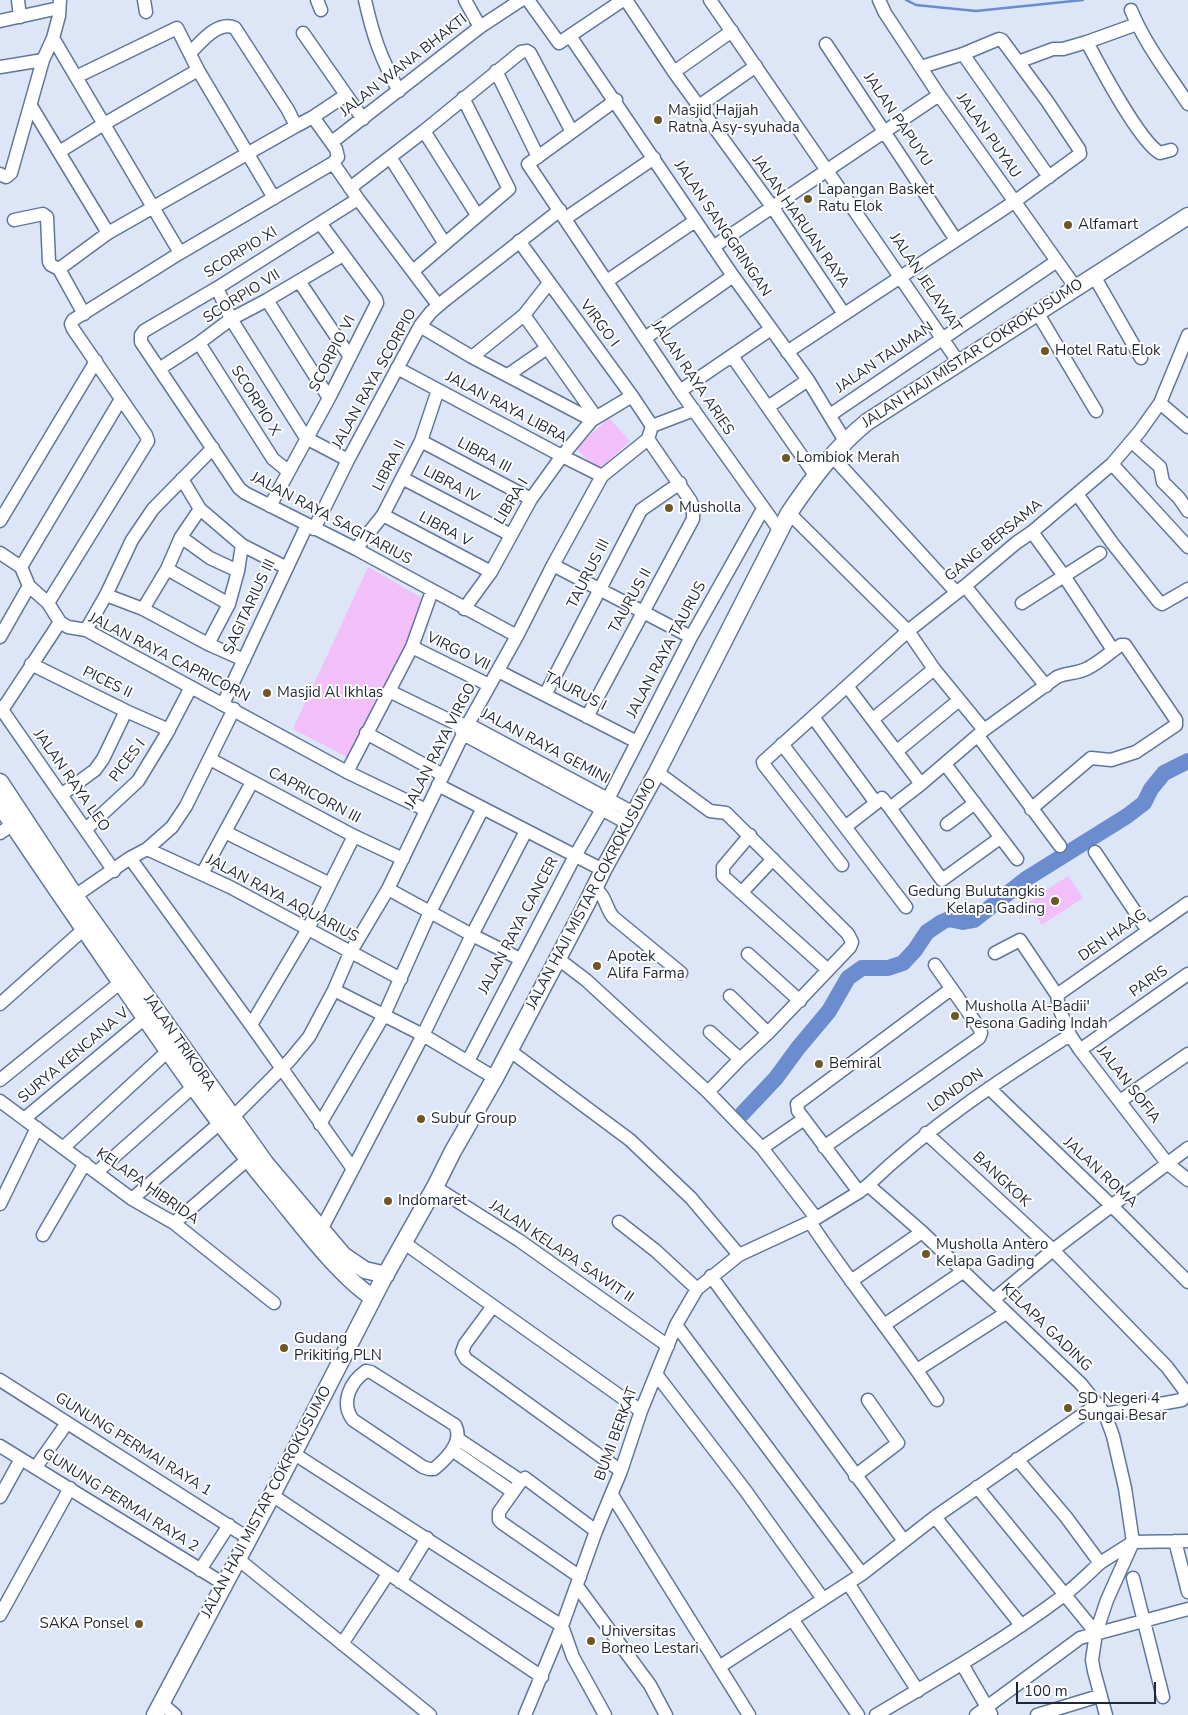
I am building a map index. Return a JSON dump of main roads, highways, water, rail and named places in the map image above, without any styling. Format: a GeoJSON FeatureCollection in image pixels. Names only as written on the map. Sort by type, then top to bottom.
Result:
{"type":"FeatureCollection","features":[{"type":"Feature","properties":{"kind":"main road","name":"JALAN HAJI MISTAR COKROKUSUMO"},"geometry":{"type":"LineString","coordinates":[[158,1709],[272,1495],[373,1298],[495,1078],[602,870],[657,772],[789,513],[815,475],[845,441],[868,422],[1188,216]]}},
{"type":"Feature","properties":{"kind":"main road","name":"JALAN TRIKORA"},"geometry":{"type":"LineString","coordinates":[[0,782],[15,828],[75,896],[226,1120],[248,1159],[313,1239],[373,1298]]}},
{"type":"Feature","properties":{"kind":"main road","name":"JALAN TRIKORA"},"geometry":{"type":"LineString","coordinates":[[0,805],[145,1018],[194,1086],[266,1164],[343,1255],[365,1270],[386,1275]]}},
{"type":"Feature","properties":{"kind":"waterway"},"geometry":{"type":"LineString","coordinates":[[906,0],[916,5],[976,11],[1083,0]]}},
{"type":"Feature","properties":{"kind":"waterway"},"geometry":{"type":"LineString","coordinates":[[742,1114],[776,1078],[829,1011],[848,978],[862,968],[888,968],[903,963],[915,950],[927,932],[942,922],[949,919],[963,922],[974,920],[1026,879],[1127,816],[1144,803],[1151,789],[1164,773],[1188,761]]}},
{"type":"Feature","properties":{"kind":"place","name":"Masjid Hajjah Ratna Asy-syuhada"},"geometry":{"type":"Point","coordinates":[658,120]}},
{"type":"Feature","properties":{"kind":"place","name":"Lapangan Basket Ratu Elok"},"geometry":{"type":"Point","coordinates":[808,199]}},
{"type":"Feature","properties":{"kind":"place","name":"Alfamart"},"geometry":{"type":"Point","coordinates":[1068,225]}},
{"type":"Feature","properties":{"kind":"place","name":"Hotel Ratu Elok"},"geometry":{"type":"Point","coordinates":[1045,351]}},
{"type":"Feature","properties":{"kind":"place","name":"Lombiok Merah"},"geometry":{"type":"Point","coordinates":[786,458]}},
{"type":"Feature","properties":{"kind":"place","name":"Musholla"},"geometry":{"type":"Point","coordinates":[669,508]}},
{"type":"Feature","properties":{"kind":"place","name":"Masjid Al Ikhlas"},"geometry":{"type":"Point","coordinates":[267,693]}},
{"type":"Feature","properties":{"kind":"place","name":"Gedung Bulutangkis Kelapa Gading"},"geometry":{"type":"Point","coordinates":[1055,901]}},
{"type":"Feature","properties":{"kind":"place","name":"Apotek Alifa Farma"},"geometry":{"type":"Point","coordinates":[597,966]}},
{"type":"Feature","properties":{"kind":"place","name":"Musholla Al-Badii' Pesona Gading Indah"},"geometry":{"type":"Point","coordinates":[955,1016]}},
{"type":"Feature","properties":{"kind":"place","name":"Bemiral"},"geometry":{"type":"Point","coordinates":[819,1064]}},
{"type":"Feature","properties":{"kind":"place","name":"Subur Group"},"geometry":{"type":"Point","coordinates":[421,1119]}},
{"type":"Feature","properties":{"kind":"place","name":"Indomaret"},"geometry":{"type":"Point","coordinates":[388,1201]}},
{"type":"Feature","properties":{"kind":"place","name":"Musholla Antero Kelapa Gading"},"geometry":{"type":"Point","coordinates":[926,1254]}},
{"type":"Feature","properties":{"kind":"place","name":"Gudang Prikiting PLN"},"geometry":{"type":"Point","coordinates":[284,1348]}},
{"type":"Feature","properties":{"kind":"place","name":"SD Negeri 4 Sungai Besar"},"geometry":{"type":"Point","coordinates":[1068,1408]}},
{"type":"Feature","properties":{"kind":"place","name":"SAKA Ponsel"},"geometry":{"type":"Point","coordinates":[139,1624]}},
{"type":"Feature","properties":{"kind":"place","name":"Universitas Borneo Lestari"},"geometry":{"type":"Point","coordinates":[591,1641]}}]}
